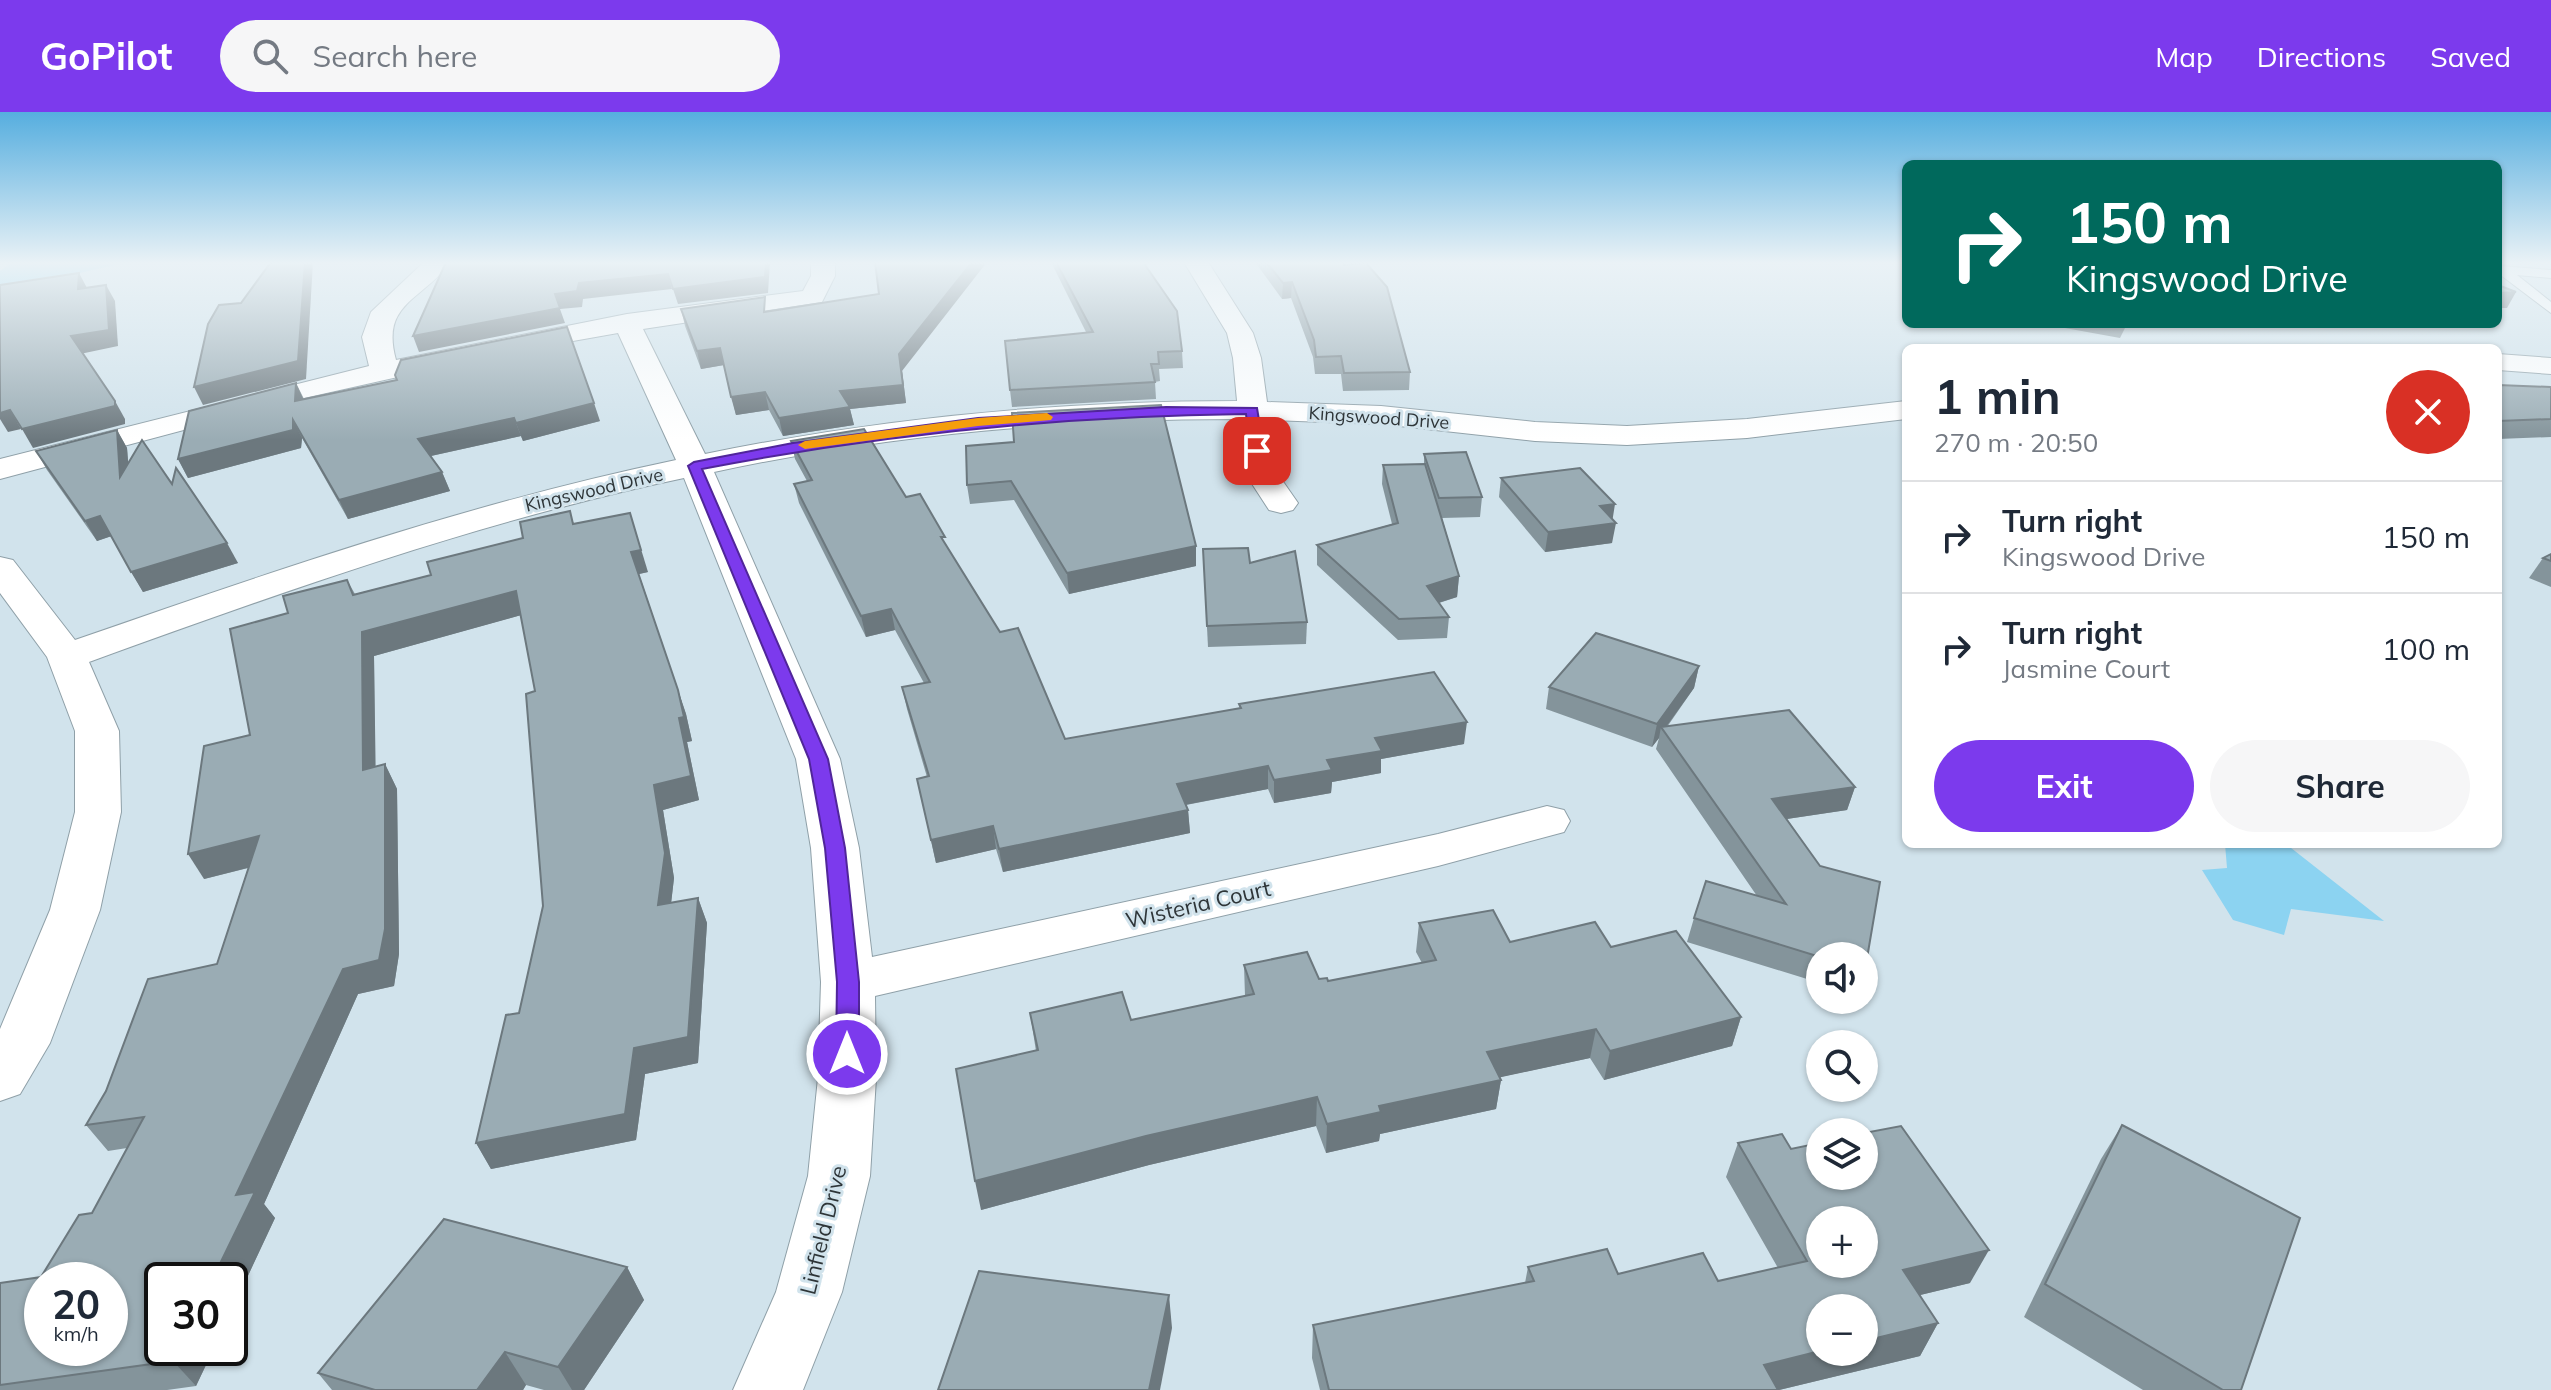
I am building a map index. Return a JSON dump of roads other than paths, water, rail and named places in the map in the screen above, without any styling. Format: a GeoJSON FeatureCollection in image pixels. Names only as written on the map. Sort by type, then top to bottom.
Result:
{"type":"FeatureCollection","features":[{"type":"Feature","properties":{"kind":"street"},"geometry":{"type":"LineString","coordinates":[[381,322],[376,337],[384,368]]}},
{"type":"Feature","properties":{"kind":"street"},"geometry":{"type":"LineString","coordinates":[[0,469],[384,368],[627,322]]}},
{"type":"Feature","properties":{"kind":"street","name":"Linfield Drive"},"geometry":{"type":"LineString","coordinates":[[627,322],[694,466],[818,759],[835,848],[848,982],[847,1078],[839,1176],[809,1292],[768,1390]]}},
{"type":"Feature","properties":{"kind":"street"},"geometry":{"type":"LineString","coordinates":[[1233,322],[1240,333],[1247,358],[1259,470],[1281,503]]}},
{"type":"Feature","properties":{"kind":"street"},"geometry":{"type":"LineString","coordinates":[[2502,362],[2551,366]]}},
{"type":"Feature","properties":{"kind":"street","name":"Kingswood Drive"},"geometry":{"type":"LineString","coordinates":[[67,656],[311,570],[475,520],[694,466],[793,447],[978,422],[1085,414],[1252,411],[1381,415],[1586,435],[1691,434],[1902,410]]}},
{"type":"Feature","properties":{"kind":"street"},"geometry":{"type":"LineString","coordinates":[[0,568],[67,656],[97,731],[98,812],[75,910],[22,1043],[0,1078]]}},
{"type":"Feature","properties":{"kind":"street","name":"Wisteria Court"},"geometry":{"type":"LineString","coordinates":[[848,982],[1438,850],[1547,821]]}}]}
